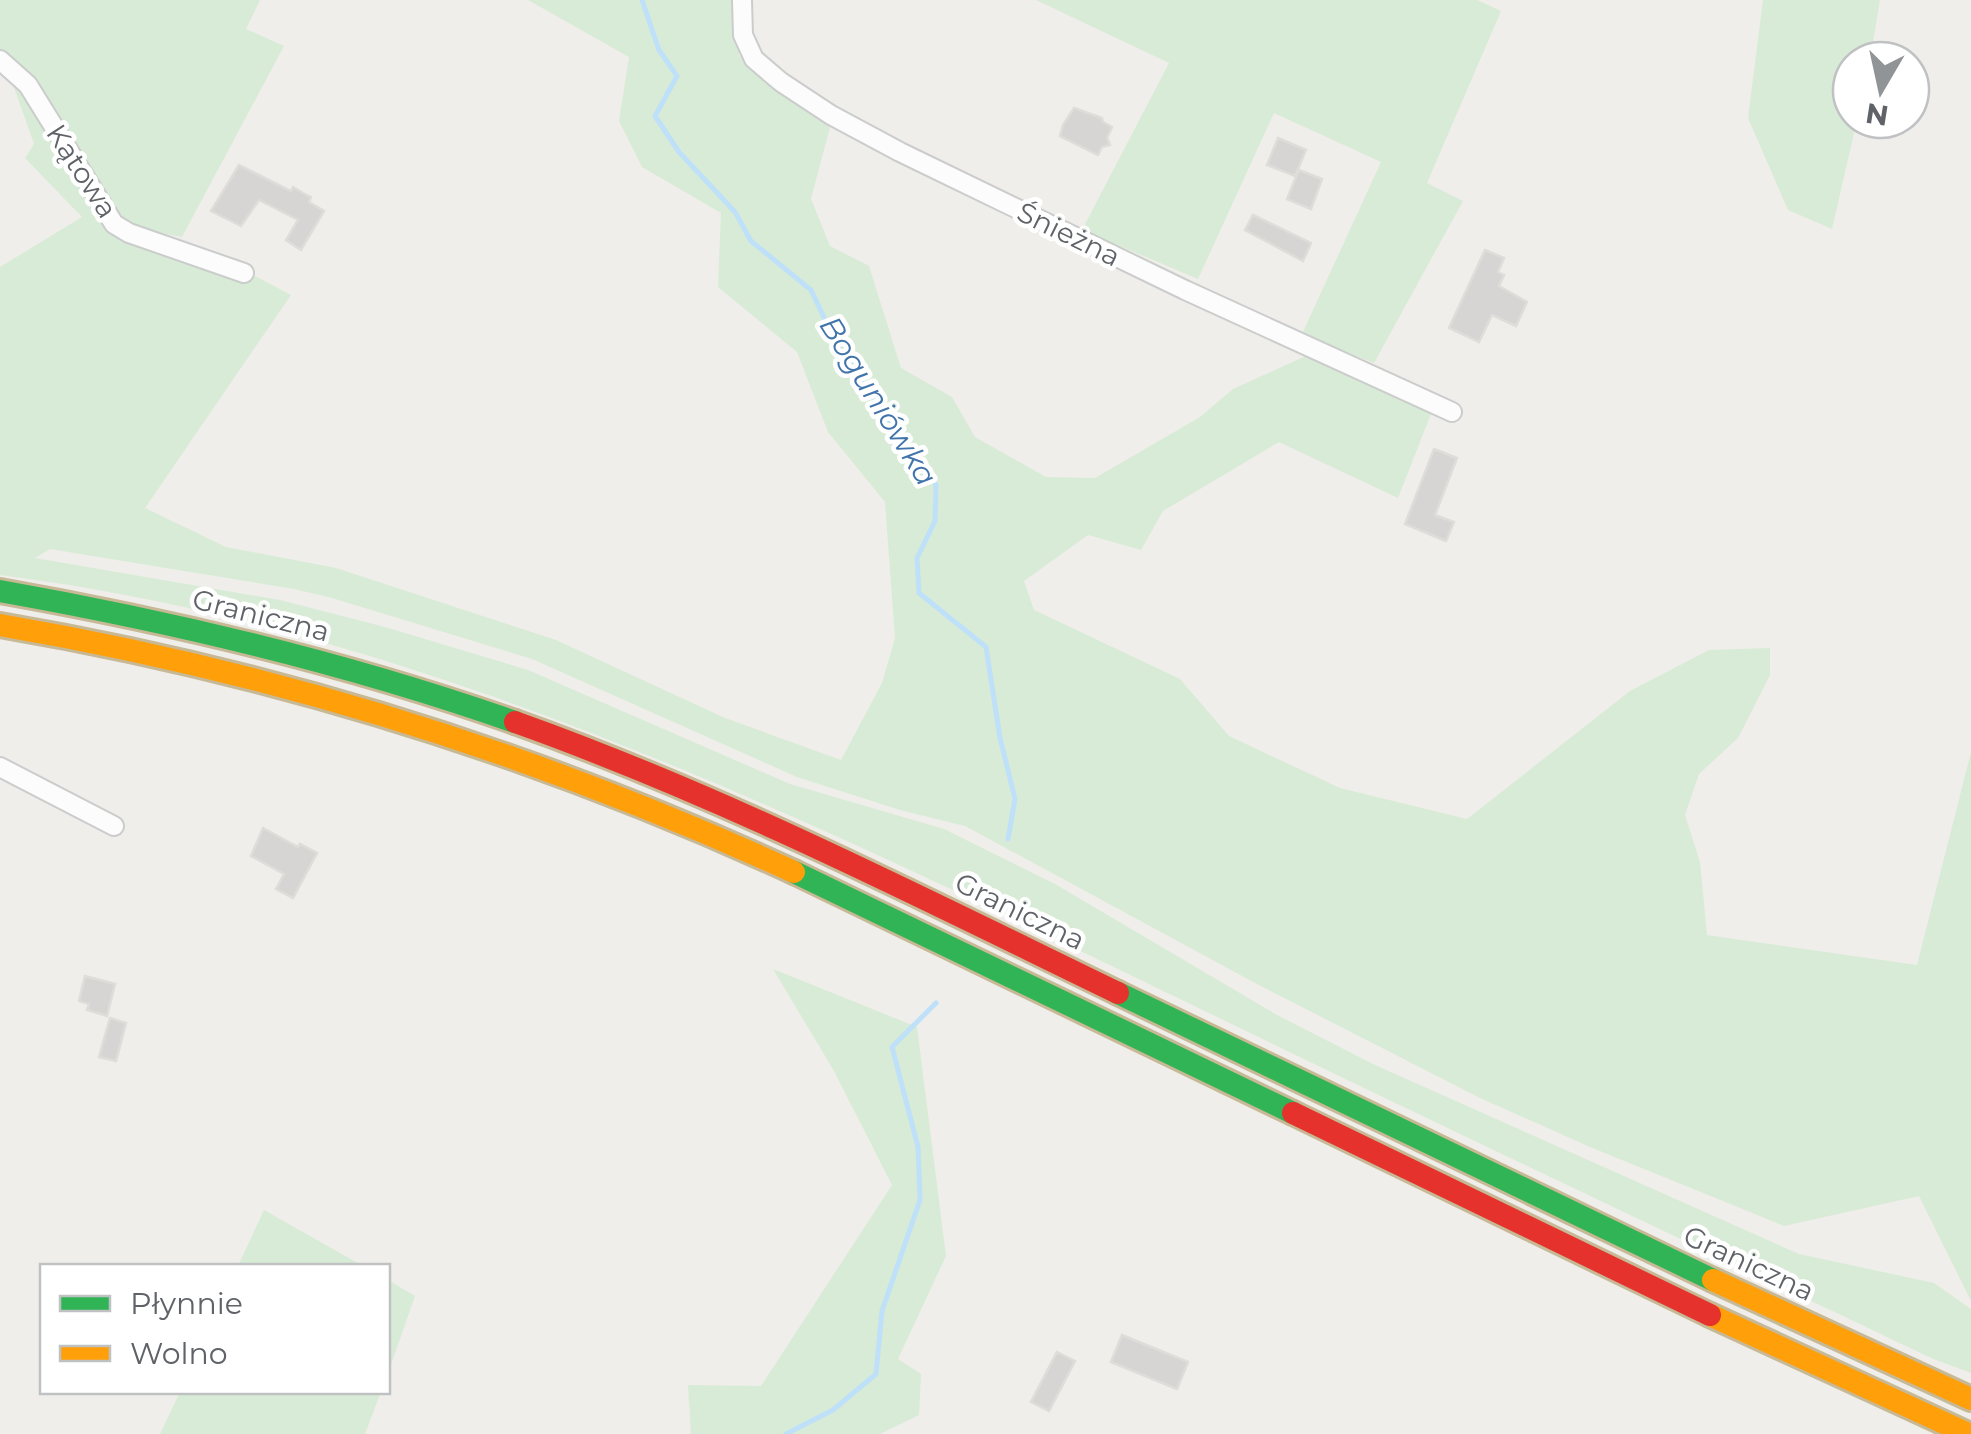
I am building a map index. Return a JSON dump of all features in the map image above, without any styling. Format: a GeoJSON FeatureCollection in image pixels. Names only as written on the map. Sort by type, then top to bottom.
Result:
{"type":"FeatureCollection","features":[{"type":"Feature","properties":{"kind":"highway","name":"Graniczna"},"geometry":{"type":"LineString","coordinates":[[0,592],[107,610],[301,655],[454,701],[643,772],[804,841],[1654,1251],[1971,1399]]}},
{"type":"Feature","properties":{"kind":"highway"},"geometry":{"type":"LineString","coordinates":[[0,625],[194,662],[316,693],[448,733],[650,809],[815,883],[1719,1320],[1968,1434]]}},
{"type":"Feature","properties":{"kind":"street","name":"Śnieżna"},"geometry":{"type":"LineString","coordinates":[[742,0],[743,35],[754,59],[831,115],[1169,282],[1452,412]]}},
{"type":"Feature","properties":{"kind":"street","name":"Kątowa"},"geometry":{"type":"LineString","coordinates":[[0,60],[28,85],[114,224],[129,234],[174,246],[244,273]]}},
{"type":"Feature","properties":{"kind":"street"},"geometry":{"type":"LineString","coordinates":[[0,767],[114,826]]}},
{"type":"Feature","properties":{"kind":"green space"},"geometry":{"type":"Polygon","coordinates":[[[0,0],[260,0],[246,29],[284,46],[182,237],[93,220],[257,277],[291,295],[145,508],[226,547],[336,568],[556,640],[725,718],[841,760],[882,683],[895,638],[885,502],[828,432],[797,352],[718,287],[721,213],[642,167],[619,121],[629,57],[528,0],[737,0],[739,55],[758,74],[830,127],[811,199],[830,246],[869,266],[901,368],[952,397],[975,437],[1046,477],[1095,478],[1200,417],[1233,389],[1310,354],[1431,414],[1398,498],[1279,442],[1163,511],[1141,550],[1088,535],[1024,581],[1034,610],[1180,679],[1229,736],[1340,788],[1467,819],[1630,691],[1709,650],[1770,648],[1770,675],[1738,738],[1699,774],[1685,815],[1700,862],[1707,935],[1917,965],[1971,752],[1971,1301],[1919,1196],[1784,1226],[1480,1098],[1255,983],[965,826],[797,777],[532,659],[294,589],[50,549],[35,558],[280,600],[385,627],[528,670],[790,784],[944,829],[1055,884],[1277,1015],[1375,1065],[1799,1254],[1934,1283],[1971,1309],[1971,1373],[1931,1358],[898,864],[607,739],[459,685],[309,638],[156,601],[0,575],[0,267],[82,217],[25,158],[34,144],[11,79],[0,73],[0,0]]]}},
{"type":"Feature","properties":{"kind":"green space"},"geometry":{"type":"Polygon","coordinates":[[[1036,0],[1477,0],[1501,11],[1427,183],[1463,201],[1374,363],[1302,334],[1381,162],[1274,113],[1198,279],[1082,230],[1169,63],[1036,0]]]}},
{"type":"Feature","properties":{"kind":"green space"},"geometry":{"type":"Polygon","coordinates":[[[1763,0],[1880,0],[1873,40],[1831,40],[1831,140],[1852,140],[1832,229],[1788,210],[1748,118],[1763,0]]]}},
{"type":"Feature","properties":{"kind":"green space"},"geometry":{"type":"Polygon","coordinates":[[[773,969],[917,1027],[946,1256],[898,1359],[921,1374],[919,1415],[880,1434],[691,1434],[688,1385],[761,1386],[892,1185],[834,1071],[773,969]]]}},
{"type":"Feature","properties":{"kind":"green space"},"geometry":{"type":"Polygon","coordinates":[[[264,1210],[359,1264],[239,1264],[264,1210]]]}},
{"type":"Feature","properties":{"kind":"green space"},"geometry":{"type":"Polygon","coordinates":[[[390,1281],[415,1296],[390,1367],[390,1281]]]}},
{"type":"Feature","properties":{"kind":"green space"},"geometry":{"type":"Polygon","coordinates":[[[179,1394],[380,1394],[365,1434],[160,1434],[179,1394]]]}},
{"type":"Feature","properties":{"kind":"building"},"geometry":{"type":"Polygon","coordinates":[[[1074,108],[1102,118],[1112,127],[1107,138],[1110,145],[1102,147],[1098,155],[1060,136],[1074,108]]]}},
{"type":"Feature","properties":{"kind":"building"},"geometry":{"type":"Polygon","coordinates":[[[1278,138],[1306,150],[1295,176],[1267,165],[1278,138]]]}},
{"type":"Feature","properties":{"kind":"building"},"geometry":{"type":"Polygon","coordinates":[[[239,165],[291,191],[293,187],[311,197],[309,202],[324,211],[301,250],[286,240],[298,220],[259,200],[241,226],[211,211],[239,165]]]}},
{"type":"Feature","properties":{"kind":"building"},"geometry":{"type":"Polygon","coordinates":[[[1299,170],[1322,179],[1311,209],[1287,199],[1299,170]]]}},
{"type":"Feature","properties":{"kind":"building"},"geometry":{"type":"Polygon","coordinates":[[[1253,215],[1311,243],[1303,261],[1245,230],[1253,215]]]}},
{"type":"Feature","properties":{"kind":"building"},"geometry":{"type":"Polygon","coordinates":[[[1485,250],[1504,258],[1498,272],[1504,275],[1499,286],[1527,302],[1516,326],[1492,315],[1479,342],[1449,328],[1485,250]]]}},
{"type":"Feature","properties":{"kind":"building"},"geometry":{"type":"Polygon","coordinates":[[[1434,449],[1457,458],[1435,515],[1454,522],[1446,541],[1405,524],[1434,449]]]}},
{"type":"Feature","properties":{"kind":"building"},"geometry":{"type":"Polygon","coordinates":[[[263,828],[317,853],[293,898],[276,889],[284,874],[251,856],[263,828]]]}},
{"type":"Feature","properties":{"kind":"building"},"geometry":{"type":"Polygon","coordinates":[[[85,976],[115,984],[107,1016],[87,1010],[89,1004],[79,1001],[85,976]]]}},
{"type":"Feature","properties":{"kind":"building"},"geometry":{"type":"Polygon","coordinates":[[[110,1018],[126,1023],[116,1061],[99,1057],[110,1018]]]}},
{"type":"Feature","properties":{"kind":"building"},"geometry":{"type":"Polygon","coordinates":[[[1122,1335],[1188,1362],[1177,1389],[1111,1362],[1122,1335]]]}},
{"type":"Feature","properties":{"kind":"building"},"geometry":{"type":"Polygon","coordinates":[[[1057,1352],[1075,1361],[1049,1411],[1031,1402],[1057,1352]]]}},
{"type":"Feature","properties":{"kind":"waterway","name":"Boguniówka"},"geometry":{"type":"LineString","coordinates":[[642,0],[659,50],[677,76],[655,116],[679,152],[735,212],[751,241],[811,290],[838,347],[936,485],[935,521],[917,558],[919,593],[986,647],[1000,738],[1015,799],[1008,839]]}},
{"type":"Feature","properties":{"kind":"waterway","name":"Boguniówka"},"geometry":{"type":"LineString","coordinates":[[786,1434],[833,1410],[876,1374],[882,1311],[920,1200],[918,1147],[892,1047],[936,1003]]}},
{"type":"Feature","properties":{"kind":"traffic: fast"},"geometry":{"type":"LineString","coordinates":[[0,591],[260,646],[388,681],[515,722]]}},
{"type":"Feature","properties":{"kind":"traffic: fast"},"geometry":{"type":"LineString","coordinates":[[794,872],[1293,1113]]}},
{"type":"Feature","properties":{"kind":"traffic: fast"},"geometry":{"type":"LineString","coordinates":[[1118,993],[1713,1280]]}},
{"type":"Feature","properties":{"kind":"traffic: slow"},"geometry":{"type":"LineString","coordinates":[[0,625],[205,667],[405,722],[602,791],[794,872]]}},
{"type":"Feature","properties":{"kind":"traffic: slow"},"geometry":{"type":"LineString","coordinates":[[1713,1280],[1971,1399]]}},
{"type":"Feature","properties":{"kind":"traffic: slow"},"geometry":{"type":"LineString","coordinates":[[1710,1315],[1968,1434]]}},
{"type":"Feature","properties":{"kind":"traffic: jam"},"geometry":{"type":"LineString","coordinates":[[515,722],[745,815],[1118,993]]}},
{"type":"Feature","properties":{"kind":"traffic: jam"},"geometry":{"type":"LineString","coordinates":[[1293,1113],[1710,1315]]}}]}
